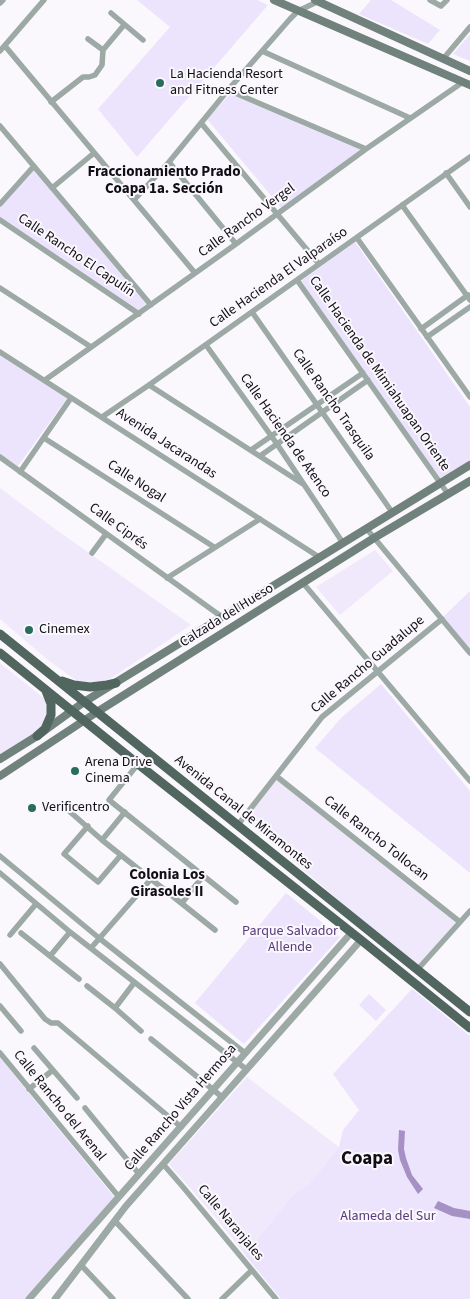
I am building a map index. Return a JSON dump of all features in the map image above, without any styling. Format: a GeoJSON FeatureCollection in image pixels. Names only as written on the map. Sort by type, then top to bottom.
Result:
{"type":"FeatureCollection","features":[{"type":"Feature","properties":{"kind":"main road"},"geometry":{"type":"LineString","coordinates":[[274,0],[467,83]]}},
{"type":"Feature","properties":{"kind":"main road"},"geometry":{"type":"LineString","coordinates":[[317,0],[346,16],[470,71]]}},
{"type":"Feature","properties":{"kind":"main road","name":"Calzada del Hueso"},"geometry":{"type":"LineString","coordinates":[[0,759],[116,682],[470,466]]}},
{"type":"Feature","properties":{"kind":"main road","name":"Calzada del Hueso"},"geometry":{"type":"LineString","coordinates":[[0,776],[97,712],[374,538],[470,481]]}},
{"type":"Feature","properties":{"kind":"main road","name":"Avenida Canal de Miramontes"},"geometry":{"type":"LineString","coordinates":[[0,634],[470,1012]]}},
{"type":"Feature","properties":{"kind":"main road","name":"Avenida Canal de Miramontes"},"geometry":{"type":"LineString","coordinates":[[0,652],[470,1028]]}},
{"type":"Feature","properties":{"kind":"main road"},"geometry":{"type":"LineString","coordinates":[[46,672],[60,680],[82,686],[99,686],[116,682]]}},
{"type":"Feature","properties":{"kind":"main road"},"geometry":{"type":"LineString","coordinates":[[37,736],[47,725],[51,715],[50,699],[43,687]]}},
{"type":"Feature","properties":{"kind":"street"},"geometry":{"type":"LineString","coordinates":[[0,4],[3,0]]}},
{"type":"Feature","properties":{"kind":"street"},"geometry":{"type":"LineString","coordinates":[[44,0],[2,48],[51,102],[195,273]]}},
{"type":"Feature","properties":{"kind":"street"},"geometry":{"type":"LineString","coordinates":[[134,200],[169,162],[228,90],[298,11],[317,0]]}},
{"type":"Feature","properties":{"kind":"street"},"geometry":{"type":"LineString","coordinates":[[430,0],[441,6],[447,0]]}},
{"type":"Feature","properties":{"kind":"street"},"geometry":{"type":"LineString","coordinates":[[111,13],[143,40]]}},
{"type":"Feature","properties":{"kind":"street"},"geometry":{"type":"LineString","coordinates":[[51,102],[83,77],[95,75],[102,65],[103,50],[124,24]]}},
{"type":"Feature","properties":{"kind":"street"},"geometry":{"type":"LineString","coordinates":[[443,59],[470,27]]}},
{"type":"Feature","properties":{"kind":"street"},"geometry":{"type":"LineString","coordinates":[[88,39],[103,50]]}},
{"type":"Feature","properties":{"kind":"street"},"geometry":{"type":"LineString","coordinates":[[262,51],[410,118]]}},
{"type":"Feature","properties":{"kind":"street","name":"Calle Rancho Vergel"},"geometry":{"type":"LineString","coordinates":[[45,380],[410,118],[467,83]]}},
{"type":"Feature","properties":{"kind":"street"},"geometry":{"type":"LineString","coordinates":[[228,90],[366,149]]}},
{"type":"Feature","properties":{"kind":"street"},"geometry":{"type":"LineString","coordinates":[[201,123],[319,264]]}},
{"type":"Feature","properties":{"kind":"street"},"geometry":{"type":"LineString","coordinates":[[1,129],[151,304]]}},
{"type":"Feature","properties":{"kind":"street"},"geometry":{"type":"LineString","coordinates":[[52,188],[94,153]]}},
{"type":"Feature","properties":{"kind":"street","name":"Calle Hacienda El Valparaíso"},"geometry":{"type":"LineString","coordinates":[[102,417],[470,157]]}},
{"type":"Feature","properties":{"kind":"street"},"geometry":{"type":"LineString","coordinates":[[169,162],[236,244]]}},
{"type":"Feature","properties":{"kind":"street"},"geometry":{"type":"LineString","coordinates":[[0,204],[34,166]]}},
{"type":"Feature","properties":{"kind":"street"},"geometry":{"type":"LineString","coordinates":[[446,174],[470,207]]}},
{"type":"Feature","properties":{"kind":"street"},"geometry":{"type":"LineString","coordinates":[[402,205],[469,297],[421,329]]}},
{"type":"Feature","properties":{"kind":"street","name":"Calle Rancho El Capulín"},"geometry":{"type":"LineString","coordinates":[[0,220],[139,314]]}},
{"type":"Feature","properties":{"kind":"street"},"geometry":{"type":"LineString","coordinates":[[357,238],[470,397]]}},
{"type":"Feature","properties":{"kind":"street","name":"Calle Hacienda de Mimiahuapan Oriente"},"geometry":{"type":"LineString","coordinates":[[297,280],[448,494]]}},
{"type":"Feature","properties":{"kind":"street"},"geometry":{"type":"LineString","coordinates":[[0,288],[91,347]]}},
{"type":"Feature","properties":{"kind":"street"},"geometry":{"type":"LineString","coordinates":[[427,337],[470,306]]}},
{"type":"Feature","properties":{"kind":"street","name":"Calle Rancho Trasquila"},"geometry":{"type":"LineString","coordinates":[[252,312],[392,512]]}},
{"type":"Feature","properties":{"kind":"street","name":"Calle Hacienda de Atenco"},"geometry":{"type":"LineString","coordinates":[[206,345],[272,436],[343,543]]}},
{"type":"Feature","properties":{"kind":"street","name":"Avenida Jacarandas"},"geometry":{"type":"LineString","coordinates":[[0,352],[319,557]]}},
{"type":"Feature","properties":{"kind":"street"},"geometry":{"type":"LineString","coordinates":[[251,450],[363,373]]}},
{"type":"Feature","properties":{"kind":"street"},"geometry":{"type":"LineString","coordinates":[[260,456],[368,380]]}},
{"type":"Feature","properties":{"kind":"street"},"geometry":{"type":"LineString","coordinates":[[149,385],[305,485]]}},
{"type":"Feature","properties":{"kind":"street"},"geometry":{"type":"LineString","coordinates":[[20,472],[71,398]]}},
{"type":"Feature","properties":{"kind":"street","name":"Calle Nogal"},"geometry":{"type":"LineString","coordinates":[[44,438],[214,548]]}},
{"type":"Feature","properties":{"kind":"street","name":"Calle Ciprés"},"geometry":{"type":"LineString","coordinates":[[0,457],[222,617]]}},
{"type":"Feature","properties":{"kind":"street"},"geometry":{"type":"LineString","coordinates":[[167,578],[260,519]]}},
{"type":"Feature","properties":{"kind":"street"},"geometry":{"type":"LineString","coordinates":[[366,528],[470,653]]}},
{"type":"Feature","properties":{"kind":"street"},"geometry":{"type":"LineString","coordinates":[[92,553],[106,534]]}},
{"type":"Feature","properties":{"kind":"street"},"geometry":{"type":"LineString","coordinates":[[303,583],[470,781]]}},
{"type":"Feature","properties":{"kind":"street","name":"Calle Rancho Guadalupe"},"geometry":{"type":"LineString","coordinates":[[237,826],[322,717],[442,619]]}},
{"type":"Feature","properties":{"kind":"street"},"geometry":{"type":"LineString","coordinates":[[138,764],[110,800],[236,902]]}},
{"type":"Feature","properties":{"kind":"street","name":"Calle Rancho Tollocan"},"geometry":{"type":"LineString","coordinates":[[276,776],[460,922]]}},
{"type":"Feature","properties":{"kind":"street"},"geometry":{"type":"LineString","coordinates":[[68,810],[102,840],[215,930]]}},
{"type":"Feature","properties":{"kind":"street"},"geometry":{"type":"LineString","coordinates":[[102,840],[125,812]]}},
{"type":"Feature","properties":{"kind":"street"},"geometry":{"type":"LineString","coordinates":[[88,826],[64,854],[98,882],[121,855]]}},
{"type":"Feature","properties":{"kind":"street"},"geometry":{"type":"LineString","coordinates":[[0,856],[99,938],[245,1054]]}},
{"type":"Feature","properties":{"kind":"street"},"geometry":{"type":"LineString","coordinates":[[0,873],[70,932],[246,1070]]}},
{"type":"Feature","properties":{"kind":"street"},"geometry":{"type":"LineString","coordinates":[[12,883],[20,873]]}},
{"type":"Feature","properties":{"kind":"street"},"geometry":{"type":"LineString","coordinates":[[182,903],[203,876]]}},
{"type":"Feature","properties":{"kind":"street"},"geometry":{"type":"LineString","coordinates":[[91,948],[151,880]]}},
{"type":"Feature","properties":{"kind":"street"},"geometry":{"type":"LineString","coordinates":[[10,935],[36,904]]}},
{"type":"Feature","properties":{"kind":"street"},"geometry":{"type":"LineString","coordinates":[[418,970],[470,911]]}},
{"type":"Feature","properties":{"kind":"street"},"geometry":{"type":"LineString","coordinates":[[50,956],[70,932]]}},
{"type":"Feature","properties":{"kind":"street"},"geometry":{"type":"LineString","coordinates":[[21,933],[79,979]]}},
{"type":"Feature","properties":{"kind":"street","name":"Calle Rancho Vista Hermosa"},"geometry":{"type":"LineString","coordinates":[[29,1299],[352,933]]}},
{"type":"Feature","properties":{"kind":"street","name":"Calle Rancho Vista Hermosa"},"geometry":{"type":"LineString","coordinates":[[55,1299],[115,1221],[163,1164],[361,940]]}},
{"type":"Feature","properties":{"kind":"street"},"geometry":{"type":"LineString","coordinates":[[0,964],[45,1020],[51,1023],[58,1023],[181,1128]]}},
{"type":"Feature","properties":{"kind":"street"},"geometry":{"type":"LineString","coordinates":[[115,1008],[134,983]]}},
{"type":"Feature","properties":{"kind":"street"},"geometry":{"type":"LineString","coordinates":[[87,986],[141,1031]]}},
{"type":"Feature","properties":{"kind":"street"},"geometry":{"type":"LineString","coordinates":[[164,1005],[171,996]]}},
{"type":"Feature","properties":{"kind":"street"},"geometry":{"type":"LineString","coordinates":[[0,1006],[21,1030]]}},
{"type":"Feature","properties":{"kind":"street"},"geometry":{"type":"LineString","coordinates":[[151,1038],[222,1097]]}},
{"type":"Feature","properties":{"kind":"street"},"geometry":{"type":"LineString","coordinates":[[34,1048],[77,1098]]}},
{"type":"Feature","properties":{"kind":"street","name":"Calle Rancho del Arenal"},"geometry":{"type":"LineString","coordinates":[[0,1053],[119,1197]]}},
{"type":"Feature","properties":{"kind":"street"},"geometry":{"type":"LineString","coordinates":[[29,1089],[53,1070]]}},
{"type":"Feature","properties":{"kind":"street"},"geometry":{"type":"LineString","coordinates":[[85,1108],[139,1174]]}},
{"type":"Feature","properties":{"kind":"street","name":"Calle Naranjales"},"geometry":{"type":"LineString","coordinates":[[163,1164],[276,1299]]}},
{"type":"Feature","properties":{"kind":"street"},"geometry":{"type":"LineString","coordinates":[[115,1221],[188,1299]]}},
{"type":"Feature","properties":{"kind":"street"},"geometry":{"type":"LineString","coordinates":[[81,1265],[113,1299]]}},
{"type":"Feature","properties":{"kind":"street"},"geometry":{"type":"LineString","coordinates":[[222,1299],[252,1270]]}},
{"type":"Feature","properties":{"kind":"shaded area"},"geometry":{"type":"Polygon","coordinates":[[[0,488],[191,625],[110,679],[97,683],[77,681],[48,660],[0,619],[0,488]]]}},
{"type":"Feature","properties":{"kind":"shaded area"},"geometry":{"type":"Polygon","coordinates":[[[375,550],[393,571],[340,615],[316,587],[375,550]]]}},
{"type":"Feature","properties":{"kind":"shaded area"},"geometry":{"type":"Polygon","coordinates":[[[0,663],[45,699],[48,713],[46,722],[39,730],[0,756],[0,663]]]}},
{"type":"Feature","properties":{"kind":"shaded area"},"geometry":{"type":"Polygon","coordinates":[[[279,774],[459,923],[418,969],[244,818],[279,774]]]}},
{"type":"Feature","properties":{"kind":"shaded area"},"geometry":{"type":"Polygon","coordinates":[[[247,1077],[339,1147],[309,1184],[293,1195],[245,1255],[169,1164],[247,1077]]]}},
{"type":"Feature","properties":{"kind":"shaded area"},"geometry":{"type":"Polygon","coordinates":[[[399,1130],[405,1131],[404,1149],[406,1158],[412,1175],[423,1189],[418,1194],[407,1177],[400,1160],[398,1150],[399,1130]]]}},
{"type":"Feature","properties":{"kind":"shaded area"},"geometry":{"type":"Polygon","coordinates":[[[438,1201],[454,1208],[470,1211],[470,1219],[452,1216],[434,1208],[438,1201]]]}},
{"type":"Feature","properties":{"kind":"green space","name":"La Hacienda Resort and Fitness Center"},"geometry":{"type":"Polygon","coordinates":[[[137,0],[257,0],[268,5],[137,157],[98,109],[170,27],[137,0]]]}},
{"type":"Feature","properties":{"kind":"green space"},"geometry":{"type":"Polygon","coordinates":[[[371,0],[391,0],[440,30],[428,44],[359,14],[371,0]]]}},
{"type":"Feature","properties":{"kind":"green space"},"geometry":{"type":"Polygon","coordinates":[[[470,34],[470,61],[453,54],[470,34]]]}},
{"type":"Feature","properties":{"kind":"green space"},"geometry":{"type":"Polygon","coordinates":[[[230,94],[361,149],[283,210],[207,119],[230,94]]]}},
{"type":"Feature","properties":{"kind":"green space"},"geometry":{"type":"Polygon","coordinates":[[[34,168],[148,302],[137,311],[0,218],[0,207],[34,168]]]}},
{"type":"Feature","properties":{"kind":"green space"},"geometry":{"type":"Polygon","coordinates":[[[355,242],[470,407],[470,461],[439,479],[301,281],[355,242]]]}},
{"type":"Feature","properties":{"kind":"green space"},"geometry":{"type":"Polygon","coordinates":[[[0,353],[68,397],[18,466],[0,454],[0,353]]]}},
{"type":"Feature","properties":{"kind":"green space"},"geometry":{"type":"Polygon","coordinates":[[[470,591],[470,650],[442,618],[470,591]]]}},
{"type":"Feature","properties":{"kind":"green space"},"geometry":{"type":"Polygon","coordinates":[[[381,684],[470,791],[470,873],[315,748],[341,718],[381,684]]]}},
{"type":"Feature","properties":{"kind":"green space","name":"Parque Salvador Allende"},"geometry":{"type":"Polygon","coordinates":[[[286,893],[340,937],[244,1044],[195,1003],[286,893]]]}},
{"type":"Feature","properties":{"kind":"green space","name":"Alameda del Sur"},"geometry":{"type":"Polygon","coordinates":[[[412,989],[470,1036],[470,1299],[281,1299],[245,1255],[293,1195],[309,1184],[339,1147],[343,1130],[359,1110],[333,1074],[412,989]]]}},
{"type":"Feature","properties":{"kind":"green space"},"geometry":{"type":"Polygon","coordinates":[[[369,994],[386,1010],[376,1021],[359,1005],[369,994]]]}},
{"type":"Feature","properties":{"kind":"green space"},"geometry":{"type":"Polygon","coordinates":[[[0,1058],[115,1198],[27,1299],[0,1299],[0,1058]]]}},
{"type":"Feature","properties":{"kind":"place","name":"La Hacienda Resort and Fitness Center"},"geometry":{"type":"Point","coordinates":[160,83]}},
{"type":"Feature","properties":{"kind":"place","name":"Cinemex"},"geometry":{"type":"Point","coordinates":[29,630]}},
{"type":"Feature","properties":{"kind":"place","name":"Arena Drive Cinema"},"geometry":{"type":"Point","coordinates":[75,771]}},
{"type":"Feature","properties":{"kind":"place","name":"Verificentro"},"geometry":{"type":"Point","coordinates":[32,808]}},
{"type":"Feature","properties":{"kind":"district","name":"Fraccionamiento Prado Coapa 1a. Sección"},"geometry":{"type":"Point","coordinates":[164,182]}},
{"type":"Feature","properties":{"kind":"district","name":"Colonia Los Girasoles II"},"geometry":{"type":"Point","coordinates":[167,884]}},
{"type":"Feature","properties":{"kind":"district","name":"Coapa"},"geometry":{"type":"Point","coordinates":[367,1160]}}]}
